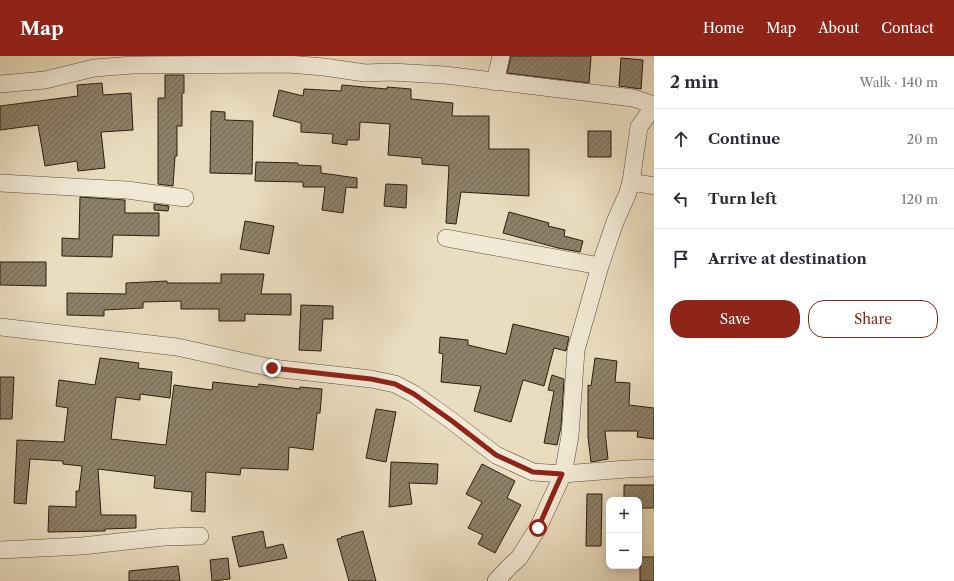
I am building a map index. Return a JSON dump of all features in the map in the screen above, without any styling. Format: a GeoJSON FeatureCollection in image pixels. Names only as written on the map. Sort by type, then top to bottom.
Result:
{"type":"FeatureCollection","features":[{"type":"Feature","properties":{"kind":"street"},"geometry":{"type":"LineString","coordinates":[[495,82],[501,56]]}},
{"type":"Feature","properties":{"kind":"street"},"geometry":{"type":"LineString","coordinates":[[0,84],[44,80],[94,68],[243,60],[324,67],[365,73],[392,72],[445,75],[633,98],[654,106],[639,127],[631,182],[627,195],[614,222],[576,350],[570,436],[562,474],[538,528],[519,558],[496,581]]}},
{"type":"Feature","properties":{"kind":"street"},"geometry":{"type":"LineString","coordinates":[[631,182],[654,186]]}},
{"type":"Feature","properties":{"kind":"street"},"geometry":{"type":"LineString","coordinates":[[0,183],[127,190],[185,198]]}},
{"type":"Feature","properties":{"kind":"street"},"geometry":{"type":"LineString","coordinates":[[446,238],[600,266]]}},
{"type":"Feature","properties":{"kind":"street"},"geometry":{"type":"LineString","coordinates":[[0,327],[177,348],[272,368],[371,379],[395,384],[414,394],[496,455],[533,472],[562,474],[654,468]]}},
{"type":"Feature","properties":{"kind":"street"},"geometry":{"type":"LineString","coordinates":[[0,550],[82,546],[164,537],[200,536]]}},
{"type":"Feature","properties":{"kind":"building"},"geometry":{"type":"Polygon","coordinates":[[[511,56],[591,56],[589,83],[507,73],[511,56]]]}},
{"type":"Feature","properties":{"kind":"building"},"geometry":{"type":"Polygon","coordinates":[[[621,58],[643,60],[641,89],[619,86],[621,58]]]}},
{"type":"Feature","properties":{"kind":"building"},"geometry":{"type":"Polygon","coordinates":[[[165,75],[184,75],[184,93],[182,93],[182,126],[177,126],[177,156],[175,156],[173,186],[158,184],[158,98],[165,98],[165,75]]]}},
{"type":"Feature","properties":{"kind":"building"},"geometry":{"type":"Polygon","coordinates":[[[102,83],[103,95],[131,93],[133,130],[101,132],[105,168],[78,171],[77,161],[45,166],[38,125],[0,130],[0,106],[78,96],[77,85],[102,83]]]}},
{"type":"Feature","properties":{"kind":"building"},"geometry":{"type":"Polygon","coordinates":[[[342,85],[387,89],[387,87],[411,89],[411,99],[453,103],[452,116],[489,116],[489,149],[529,149],[529,196],[461,192],[456,224],[446,223],[449,166],[422,164],[422,158],[388,155],[390,124],[360,122],[359,140],[347,140],[347,145],[332,143],[333,134],[301,132],[301,123],[273,116],[279,90],[303,96],[304,89],[341,91],[342,85]]]}},
{"type":"Feature","properties":{"kind":"building"},"geometry":{"type":"Polygon","coordinates":[[[211,111],[225,112],[225,120],[253,121],[252,174],[210,173],[211,111]]]}},
{"type":"Feature","properties":{"kind":"building"},"geometry":{"type":"Polygon","coordinates":[[[588,131],[611,131],[611,157],[588,157],[588,131]]]}},
{"type":"Feature","properties":{"kind":"building"},"geometry":{"type":"Polygon","coordinates":[[[256,162],[298,163],[298,165],[321,166],[321,173],[357,178],[357,188],[346,187],[343,213],[322,210],[325,187],[303,187],[303,182],[255,181],[256,162]]]}},
{"type":"Feature","properties":{"kind":"building"},"geometry":{"type":"Polygon","coordinates":[[[386,184],[407,185],[406,208],[384,206],[386,184]]]}},
{"type":"Feature","properties":{"kind":"building"},"geometry":{"type":"Polygon","coordinates":[[[80,197],[125,200],[125,213],[159,213],[159,236],[113,235],[112,257],[62,256],[62,238],[79,239],[80,197]]]}},
{"type":"Feature","properties":{"kind":"building"},"geometry":{"type":"Polygon","coordinates":[[[154,204],[169,206],[168,211],[154,210],[154,204]]]}},
{"type":"Feature","properties":{"kind":"building"},"geometry":{"type":"Polygon","coordinates":[[[509,212],[549,223],[548,226],[565,230],[564,236],[583,241],[580,252],[558,248],[503,233],[509,212]]]}},
{"type":"Feature","properties":{"kind":"building"},"geometry":{"type":"Polygon","coordinates":[[[245,221],[274,226],[269,254],[240,249],[245,221]]]}},
{"type":"Feature","properties":{"kind":"building"},"geometry":{"type":"Polygon","coordinates":[[[0,262],[46,262],[46,286],[0,285],[0,262]]]}},
{"type":"Feature","properties":{"kind":"building"},"geometry":{"type":"Polygon","coordinates":[[[221,274],[264,274],[261,294],[291,294],[291,315],[245,314],[245,321],[219,321],[219,309],[181,309],[181,301],[143,302],[143,308],[104,310],[104,316],[67,315],[67,293],[126,294],[126,283],[167,281],[167,283],[221,283],[221,274]]]}},
{"type":"Feature","properties":{"kind":"building"},"geometry":{"type":"Polygon","coordinates":[[[301,305],[333,306],[333,319],[323,319],[321,351],[299,350],[301,305]]]}},
{"type":"Feature","properties":{"kind":"building"},"geometry":{"type":"Polygon","coordinates":[[[513,324],[569,337],[566,351],[554,348],[544,386],[523,380],[511,422],[474,411],[481,386],[441,382],[443,354],[439,353],[440,337],[468,340],[468,345],[506,354],[513,324]]]}},
{"type":"Feature","properties":{"kind":"building"},"geometry":{"type":"Polygon","coordinates":[[[100,358],[139,363],[138,368],[172,372],[170,398],[140,394],[140,400],[116,397],[111,439],[166,445],[174,385],[212,390],[213,382],[258,387],[259,384],[300,389],[300,387],[322,389],[320,413],[317,413],[313,450],[289,447],[288,470],[241,468],[240,475],[206,472],[205,512],[191,511],[192,492],[154,488],[155,476],[98,469],[101,515],[136,515],[136,528],[105,529],[105,531],[48,532],[49,506],[76,507],[76,491],[79,491],[82,466],[63,464],[63,461],[30,459],[26,504],[14,503],[17,440],[64,442],[68,408],[56,406],[59,380],[95,385],[100,358]]]}},
{"type":"Feature","properties":{"kind":"building"},"geometry":{"type":"Polygon","coordinates":[[[595,358],[617,361],[615,382],[630,383],[629,405],[654,408],[654,439],[637,437],[638,431],[605,431],[608,459],[591,462],[588,437],[588,385],[591,386],[595,358]]]}},
{"type":"Feature","properties":{"kind":"building"},"geometry":{"type":"Polygon","coordinates":[[[552,375],[564,379],[561,427],[557,445],[544,443],[554,391],[548,390],[552,375]]]}},
{"type":"Feature","properties":{"kind":"building"},"geometry":{"type":"Polygon","coordinates":[[[0,377],[14,377],[12,419],[0,419],[0,377]]]}},
{"type":"Feature","properties":{"kind":"building"},"geometry":{"type":"Polygon","coordinates":[[[376,409],[396,412],[386,462],[366,458],[376,409]]]}},
{"type":"Feature","properties":{"kind":"building"},"geometry":{"type":"Polygon","coordinates":[[[391,462],[438,464],[437,484],[409,483],[412,504],[389,507],[391,462]]]}},
{"type":"Feature","properties":{"kind":"building"},"geometry":{"type":"Polygon","coordinates":[[[482,464],[515,481],[507,498],[521,505],[495,553],[478,544],[483,535],[468,528],[482,502],[466,494],[482,464]]]}},
{"type":"Feature","properties":{"kind":"building"},"geometry":{"type":"Polygon","coordinates":[[[624,485],[654,485],[654,508],[642,508],[642,497],[624,497],[624,485]]]}},
{"type":"Feature","properties":{"kind":"building"},"geometry":{"type":"Polygon","coordinates":[[[587,494],[602,494],[601,546],[586,546],[587,494]]]}},
{"type":"Feature","properties":{"kind":"building"},"geometry":{"type":"Polygon","coordinates":[[[263,531],[266,548],[283,544],[287,558],[239,567],[232,537],[263,531]]]}},
{"type":"Feature","properties":{"kind":"building"},"geometry":{"type":"Polygon","coordinates":[[[363,531],[376,581],[349,581],[337,539],[363,531]]]}},
{"type":"Feature","properties":{"kind":"building"},"geometry":{"type":"Polygon","coordinates":[[[642,557],[654,557],[654,581],[640,581],[642,557]]]}},
{"type":"Feature","properties":{"kind":"building"},"geometry":{"type":"Polygon","coordinates":[[[228,558],[230,579],[212,581],[210,560],[228,558]]]}},
{"type":"Feature","properties":{"kind":"building"},"geometry":{"type":"Polygon","coordinates":[[[178,566],[180,581],[129,581],[129,571],[178,566]]]}},
{"type":"Feature","properties":{"kind":"route"},"geometry":{"type":"LineString","coordinates":[[272,368],[371,379],[395,384],[414,394],[496,455],[533,472],[562,474],[538,528]]}}]}
